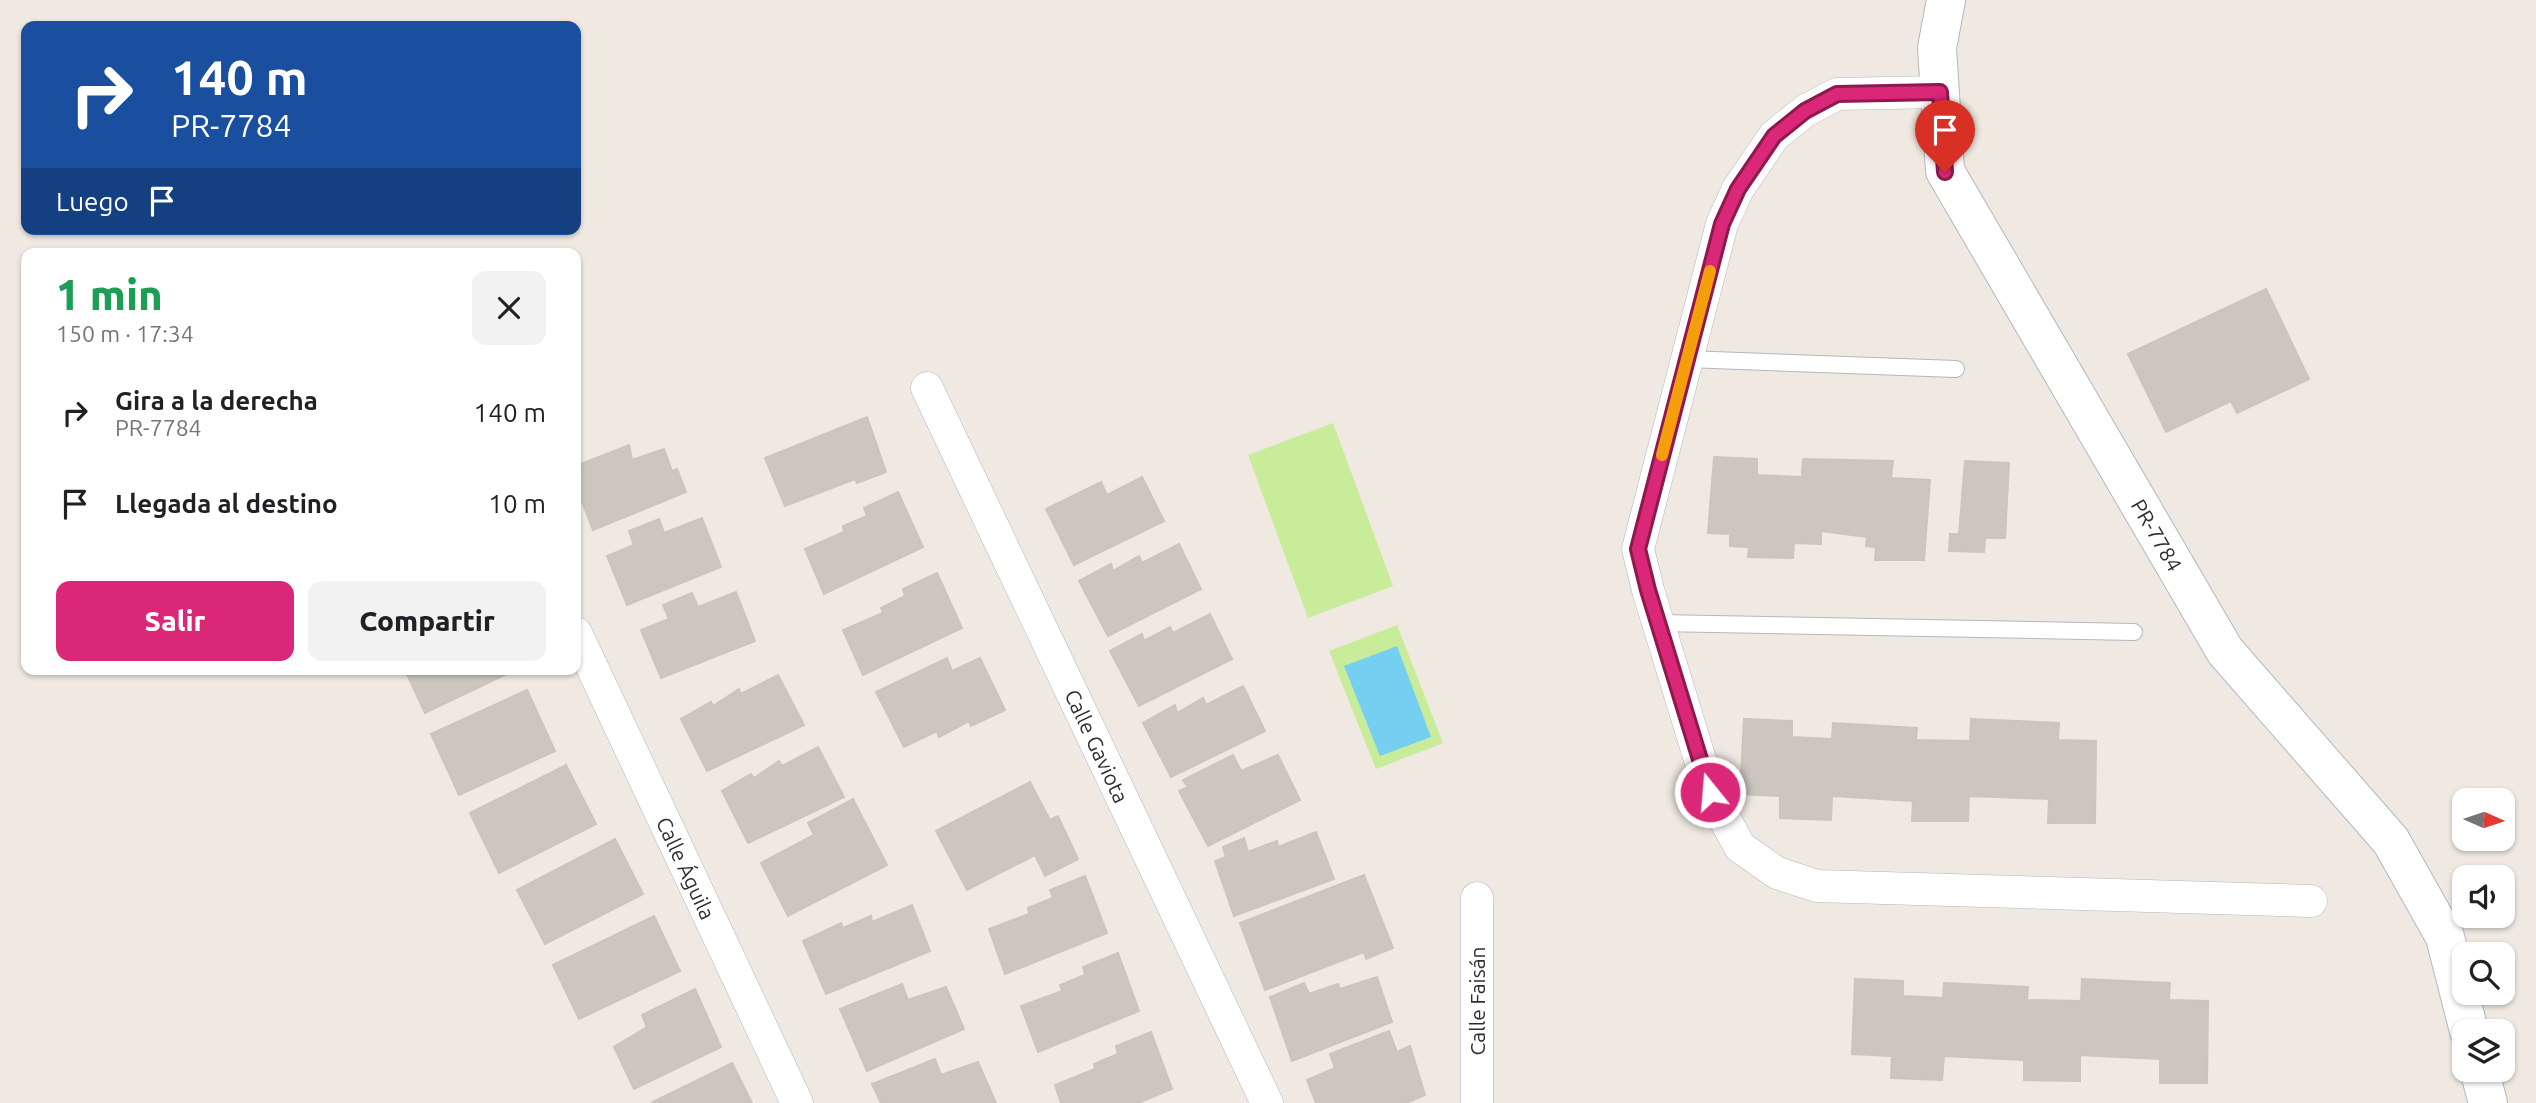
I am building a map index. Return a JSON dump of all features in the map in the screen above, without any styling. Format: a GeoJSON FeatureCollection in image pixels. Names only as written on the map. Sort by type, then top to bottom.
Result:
{"type":"FeatureCollection","features":[{"type":"Feature","properties":{"kind":"street","name":"PR-7784"},"geometry":{"type":"LineString","coordinates":[[1946,0],[1937,48],[1945,172],[2225,651],[2391,841],[2445,937],[2466,1019]]}},
{"type":"Feature","properties":{"kind":"street"},"geometry":{"type":"LineString","coordinates":[[1940,92],[1837,94],[1805,111],[1774,136],[1738,189],[1722,224],[1638,549],[1710,792],[1740,847],[1777,873],[1817,886],[2311,901]]}},
{"type":"Feature","properties":{"kind":"street","name":"Calle Gaviota"},"geometry":{"type":"LineString","coordinates":[[927,388],[1267,1103]]}},
{"type":"Feature","properties":{"kind":"street","name":"Calle Águila"},"geometry":{"type":"LineString","coordinates":[[581,644],[797,1103]]}},
{"type":"Feature","properties":{"kind":"street","name":"Calle Faisán"},"geometry":{"type":"LineString","coordinates":[[1477,898],[1477,1103]]}},
{"type":"Feature","properties":{"kind":"street"},"geometry":{"type":"LineString","coordinates":[[2482,1082],[2488,1103]]}},
{"type":"Feature","properties":{"kind":"lane"},"geometry":{"type":"LineString","coordinates":[[1687,359],[1955,369]]}},
{"type":"Feature","properties":{"kind":"lane"},"geometry":{"type":"LineString","coordinates":[[1658,623],[2134,632]]}},
{"type":"Feature","properties":{"kind":"green space"},"geometry":{"type":"Polygon","coordinates":[[[1333,423],[1393,586],[1308,618],[1248,455],[1333,423]]]}},
{"type":"Feature","properties":{"kind":"green space"},"geometry":{"type":"Polygon","coordinates":[[[1397,625],[1443,743],[1376,769],[1329,651],[1397,625]]]}},
{"type":"Feature","properties":{"kind":"water"},"geometry":{"type":"Polygon","coordinates":[[[1397,646],[1431,737],[1380,756],[1344,666],[1397,646]]]}},
{"type":"Feature","properties":{"kind":"building"},"geometry":{"type":"Polygon","coordinates":[[[2266,289],[2309,379],[2237,413],[2231,401],[2166,432],[2128,354],[2266,289]]]}},
{"type":"Feature","properties":{"kind":"building"},"geometry":{"type":"Polygon","coordinates":[[[867,417],[886,472],[857,483],[855,479],[785,506],[765,458],[867,417]]]}},
{"type":"Feature","properties":{"kind":"building"},"geometry":{"type":"Polygon","coordinates":[[[629,445],[632,460],[664,449],[672,471],[677,469],[686,492],[593,530],[581,499],[581,464],[629,445]]]}},
{"type":"Feature","properties":{"kind":"building"},"geometry":{"type":"Polygon","coordinates":[[[1714,457],[1757,459],[1757,475],[1802,477],[1803,459],[1893,461],[1891,478],[1930,480],[1924,560],[1875,560],[1876,547],[1866,546],[1867,537],[1821,531],[1821,544],[1794,543],[1793,558],[1748,557],[1749,547],[1730,546],[1730,534],[1708,533],[1714,457]]]}},
{"type":"Feature","properties":{"kind":"building"},"geometry":{"type":"Polygon","coordinates":[[[1965,461],[2009,463],[2005,538],[1985,538],[1984,552],[1949,551],[1950,534],[1959,534],[1965,461]]]}},
{"type":"Feature","properties":{"kind":"building"},"geometry":{"type":"Polygon","coordinates":[[[1142,477],[1164,521],[1074,565],[1046,509],[1101,482],[1107,495],[1142,477]]]}},
{"type":"Feature","properties":{"kind":"building"},"geometry":{"type":"Polygon","coordinates":[[[898,492],[923,547],[824,594],[805,549],[844,532],[843,526],[867,516],[864,508],[898,492]]]}},
{"type":"Feature","properties":{"kind":"building"},"geometry":{"type":"Polygon","coordinates":[[[702,518],[721,567],[627,605],[607,556],[634,545],[629,531],[659,519],[664,533],[702,518]]]}},
{"type":"Feature","properties":{"kind":"building"},"geometry":{"type":"Polygon","coordinates":[[[1179,544],[1201,589],[1108,636],[1079,581],[1111,564],[1113,571],[1139,556],[1142,563],[1179,544]]]}},
{"type":"Feature","properties":{"kind":"building"},"geometry":{"type":"Polygon","coordinates":[[[937,573],[962,628],[863,675],[843,630],[883,613],[881,608],[905,596],[903,589],[937,573]]]}},
{"type":"Feature","properties":{"kind":"building"},"geometry":{"type":"Polygon","coordinates":[[[736,592],[755,641],[661,678],[641,630],[669,619],[663,605],[692,593],[698,607],[736,592]]]}},
{"type":"Feature","properties":{"kind":"building"},"geometry":{"type":"Polygon","coordinates":[[[1210,614],[1232,659],[1139,706],[1110,651],[1142,634],[1144,641],[1170,627],[1173,633],[1210,614]]]}},
{"type":"Feature","properties":{"kind":"building"},"geometry":{"type":"Polygon","coordinates":[[[947,658],[952,671],[980,658],[1005,710],[971,726],[969,721],[939,737],[937,731],[904,747],[876,692],[947,658]]]}},
{"type":"Feature","properties":{"kind":"building"},"geometry":{"type":"Polygon","coordinates":[[[407,675],[505,675],[425,713],[407,675]]]}},
{"type":"Feature","properties":{"kind":"building"},"geometry":{"type":"Polygon","coordinates":[[[778,675],[804,725],[707,771],[681,719],[711,702],[713,706],[739,689],[741,694],[778,675]]]}},
{"type":"Feature","properties":{"kind":"building"},"geometry":{"type":"Polygon","coordinates":[[[1243,686],[1265,731],[1171,777],[1143,723],[1175,705],[1177,713],[1203,698],[1206,705],[1243,686]]]}},
{"type":"Feature","properties":{"kind":"building"},"geometry":{"type":"Polygon","coordinates":[[[527,690],[555,751],[459,795],[431,734],[527,690]]]}},
{"type":"Feature","properties":{"kind":"building"},"geometry":{"type":"Polygon","coordinates":[[[1744,719],[1792,721],[1792,737],[1832,739],[1833,723],[1917,728],[1916,740],[1970,741],[1971,719],[2059,723],[2058,740],[2096,741],[2095,823],[2048,823],[2049,799],[1969,796],[1968,821],[1912,821],[1913,801],[1832,796],[1831,820],[1780,818],[1780,796],[1740,794],[1744,719]]]}},
{"type":"Feature","properties":{"kind":"building"},"geometry":{"type":"Polygon","coordinates":[[[818,747],[844,797],[748,843],[722,791],[751,774],[754,778],[779,761],[782,766],[818,747]]]}},
{"type":"Feature","properties":{"kind":"building"},"geometry":{"type":"Polygon","coordinates":[[[1233,755],[1241,771],[1278,755],[1300,800],[1208,846],[1179,791],[1188,787],[1183,780],[1233,755]]]}},
{"type":"Feature","properties":{"kind":"building"},"geometry":{"type":"Polygon","coordinates":[[[566,765],[596,824],[499,873],[470,813],[566,765]]]}},
{"type":"Feature","properties":{"kind":"building"},"geometry":{"type":"Polygon","coordinates":[[[1030,782],[1050,820],[1058,816],[1078,859],[1045,876],[1035,855],[967,890],[936,831],[1030,782]]]}},
{"type":"Feature","properties":{"kind":"building"},"geometry":{"type":"Polygon","coordinates":[[[853,799],[887,865],[788,916],[761,863],[814,835],[808,823],[853,799]]]}},
{"type":"Feature","properties":{"kind":"building"},"geometry":{"type":"Polygon","coordinates":[[[1316,832],[1334,879],[1234,916],[1215,861],[1226,857],[1223,847],[1244,838],[1248,852],[1277,841],[1278,847],[1316,832]]]}},
{"type":"Feature","properties":{"kind":"building"},"geometry":{"type":"Polygon","coordinates":[[[615,839],[643,894],[545,944],[517,890],[615,839]]]}},
{"type":"Feature","properties":{"kind":"building"},"geometry":{"type":"Polygon","coordinates":[[[1364,875],[1393,948],[1366,959],[1364,952],[1265,990],[1240,923],[1364,875]]]}},
{"type":"Feature","properties":{"kind":"building"},"geometry":{"type":"Polygon","coordinates":[[[1085,876],[1107,933],[1005,974],[989,929],[1029,914],[1028,908],[1053,898],[1050,890],[1085,876]]]}},
{"type":"Feature","properties":{"kind":"building"},"geometry":{"type":"Polygon","coordinates":[[[912,905],[930,951],[826,994],[803,941],[841,923],[843,928],[871,916],[872,922],[912,905]]]}},
{"type":"Feature","properties":{"kind":"building"},"geometry":{"type":"Polygon","coordinates":[[[654,916],[680,971],[579,1019],[553,965],[654,916]]]}},
{"type":"Feature","properties":{"kind":"building"},"geometry":{"type":"Polygon","coordinates":[[[1118,953],[1139,1011],[1038,1052],[1021,1006],[1062,991],[1060,985],[1085,975],[1083,967],[1118,953]]]}},
{"type":"Feature","properties":{"kind":"building"},"geometry":{"type":"Polygon","coordinates":[[[1377,977],[1392,1022],[1292,1061],[1270,997],[1304,983],[1309,994],[1338,984],[1340,989],[1377,977]]]}},
{"type":"Feature","properties":{"kind":"building"},"geometry":{"type":"Polygon","coordinates":[[[1855,979],[1903,981],[1903,996],[1943,998],[1944,983],[2028,987],[2027,1000],[2081,1001],[2082,979],[2170,983],[2169,1000],[2208,1001],[2207,1083],[2160,1083],[2160,1059],[2080,1055],[2080,1081],[2024,1080],[2024,1060],[1944,1056],[1942,1080],[1891,1078],[1892,1056],[1852,1054],[1855,979]]]}},
{"type":"Feature","properties":{"kind":"building"},"geometry":{"type":"Polygon","coordinates":[[[902,984],[908,1000],[946,987],[964,1029],[867,1071],[840,1009],[902,984]]]}},
{"type":"Feature","properties":{"kind":"building"},"geometry":{"type":"Polygon","coordinates":[[[695,989],[721,1047],[634,1089],[614,1047],[647,1027],[642,1015],[695,989]]]}},
{"type":"Feature","properties":{"kind":"building"},"geometry":{"type":"Polygon","coordinates":[[[1389,1031],[1397,1052],[1410,1046],[1425,1095],[1406,1103],[1316,1103],[1307,1080],[1335,1068],[1330,1054],[1389,1031]]]}},
{"type":"Feature","properties":{"kind":"building"},"geometry":{"type":"Polygon","coordinates":[[[1151,1032],[1172,1089],[1138,1103],[1061,1103],[1055,1085],[1095,1069],[1094,1064],[1118,1054],[1116,1046],[1151,1032]]]}},
{"type":"Feature","properties":{"kind":"building"},"geometry":{"type":"Polygon","coordinates":[[[935,1059],[941,1075],[978,1062],[996,1103],[881,1103],[872,1084],[935,1059]]]}},
{"type":"Feature","properties":{"kind":"building"},"geometry":{"type":"Polygon","coordinates":[[[732,1063],[752,1103],[651,1103],[732,1063]]]}},
{"type":"Feature","properties":{"kind":"slow traffic"},"geometry":{"type":"LineString","coordinates":[[1662,455],[1710,271]]}},
{"type":"Feature","properties":{"kind":"route"},"geometry":{"type":"LineString","coordinates":[[1710,792],[1638,549],[1722,224],[1738,189],[1774,136],[1805,111],[1837,94],[1940,92],[1945,172]]}}]}
